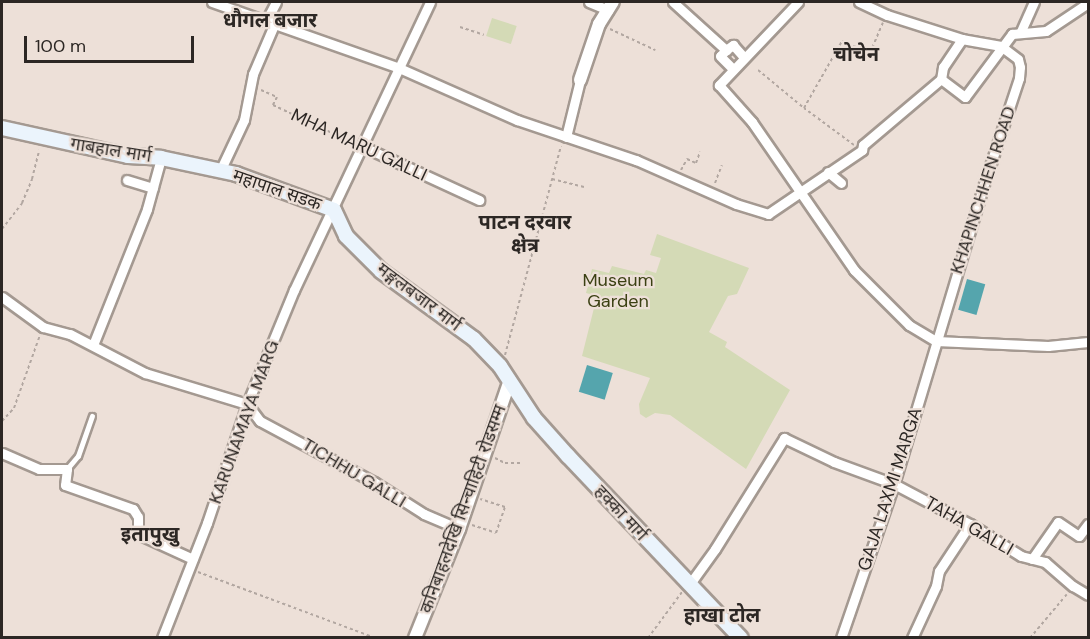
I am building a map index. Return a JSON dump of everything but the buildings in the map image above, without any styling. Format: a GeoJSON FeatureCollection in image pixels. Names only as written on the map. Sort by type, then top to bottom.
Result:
{"type":"FeatureCollection","features":[{"type":"Feature","properties":{"kind":"main road","name":"गाबहाल मार्ग"},"geometry":{"type":"LineString","coordinates":[[2,128],[128,156],[161,158],[220,171]]}},
{"type":"Feature","properties":{"kind":"main road","name":"महापाल सडक"},"geometry":{"type":"LineString","coordinates":[[220,171],[311,200],[334,210]]}},
{"type":"Feature","properties":{"kind":"main road","name":"मङ्गलबजार मार्ग"},"geometry":{"type":"LineString","coordinates":[[334,210],[346,237],[363,254],[381,271],[474,339],[510,380]]}},
{"type":"Feature","properties":{"kind":"main road","name":"हक्का मार्ग"},"geometry":{"type":"LineString","coordinates":[[510,380],[534,418],[741,638]]}},
{"type":"Feature","properties":{"kind":"street"},"geometry":{"type":"LineString","coordinates":[[212,2],[399,68],[517,120],[636,160],[712,191],[736,204],[768,214],[862,150],[863,145],[941,79],[943,67],[962,39]]}},
{"type":"Feature","properties":{"kind":"street"},"geometry":{"type":"LineString","coordinates":[[220,171],[244,120],[250,85],[276,2]]}},
{"type":"Feature","properties":{"kind":"street","name":"KARUNAMAYA MARG"},"geometry":{"type":"LineString","coordinates":[[162,638],[294,290],[364,147],[430,2]]}},
{"type":"Feature","properties":{"kind":"street"},"geometry":{"type":"LineString","coordinates":[[565,135],[599,24],[611,6],[589,2]]}},
{"type":"Feature","properties":{"kind":"street"},"geometry":{"type":"LineString","coordinates":[[673,2],[726,50]]}},
{"type":"Feature","properties":{"kind":"street"},"geometry":{"type":"LineString","coordinates":[[798,2],[743,56],[719,85],[752,122],[854,270],[909,325],[936,341],[1048,346],[1089,342]]}},
{"type":"Feature","properties":{"kind":"street"},"geometry":{"type":"LineString","coordinates":[[859,2],[887,15],[962,39],[1001,46]]}},
{"type":"Feature","properties":{"kind":"street"},"geometry":{"type":"LineString","coordinates":[[1021,31],[1035,2]]}},
{"type":"Feature","properties":{"kind":"street"},"geometry":{"type":"LineString","coordinates":[[941,79],[965,97],[1012,34],[1021,31],[1046,31],[1088,2]]}},
{"type":"Feature","properties":{"kind":"street"},"geometry":{"type":"LineString","coordinates":[[733,69],[720,56],[733,45],[743,56]]}},
{"type":"Feature","properties":{"kind":"street","name":"KHAPINCHHEN ROAD"},"geometry":{"type":"LineString","coordinates":[[936,341],[1019,78],[1018,59],[1001,46]]}},
{"type":"Feature","properties":{"kind":"street","name":"MHA MARU GALLI"},"geometry":{"type":"LineString","coordinates":[[364,147],[479,200]]}},
{"type":"Feature","properties":{"kind":"street"},"geometry":{"type":"LineString","coordinates":[[93,345],[115,296],[153,188],[161,158]]}},
{"type":"Feature","properties":{"kind":"street"},"geometry":{"type":"LineString","coordinates":[[828,172],[840,183]]}},
{"type":"Feature","properties":{"kind":"street"},"geometry":{"type":"LineString","coordinates":[[127,180],[153,188]]}},
{"type":"Feature","properties":{"kind":"street"},"geometry":{"type":"LineString","coordinates":[[2,297],[42,327],[70,334],[145,373],[251,407]]}},
{"type":"Feature","properties":{"kind":"street","name":"GAJA LAXMI MARGA"},"geometry":{"type":"LineString","coordinates":[[841,638],[894,484],[936,341]]}},
{"type":"Feature","properties":{"kind":"street","name":"कनिबाहलदेखि सिन्चाहिटी रोडसम्म"},"geometry":{"type":"LineString","coordinates":[[415,638],[460,525],[510,380]]}},
{"type":"Feature","properties":{"kind":"street","name":"TICHHU GALLI"},"geometry":{"type":"LineString","coordinates":[[251,407],[260,421],[374,482],[424,514],[460,525]]}},
{"type":"Feature","properties":{"kind":"street","name":"TAHA GALLI"},"geometry":{"type":"LineString","coordinates":[[689,585],[715,549],[784,438],[834,462],[894,484],[970,524],[1021,556],[1045,562],[1087,597],[1089,595]]}},
{"type":"Feature","properties":{"kind":"street"},"geometry":{"type":"LineString","coordinates":[[2,453],[39,469],[67,469],[65,485],[133,509],[138,517],[138,534],[193,559]]}},
{"type":"Feature","properties":{"kind":"street"},"geometry":{"type":"LineString","coordinates":[[1032,559],[1058,522],[1079,536],[1089,524]]}},
{"type":"Feature","properties":{"kind":"street"},"geometry":{"type":"LineString","coordinates":[[912,638],[936,586],[939,571],[970,524]]}},
{"type":"Feature","properties":{"kind":"lane"},"geometry":{"type":"LineString","coordinates":[[67,469],[78,456],[92,416]]}},
{"type":"Feature","properties":{"kind":"path"},"geometry":{"type":"LineString","coordinates":[[804,108],[842,41],[870,53],[887,15]]}},
{"type":"Feature","properties":{"kind":"path"},"geometry":{"type":"LineString","coordinates":[[599,24],[655,50]]}},
{"type":"Feature","properties":{"kind":"path"},"geometry":{"type":"LineString","coordinates":[[460,27],[484,35]]}},
{"type":"Feature","properties":{"kind":"path"},"geometry":{"type":"LineString","coordinates":[[758,70],[804,108],[862,150]]}},
{"type":"Feature","properties":{"kind":"path","name":"MHA MARU GALLI"},"geometry":{"type":"LineString","coordinates":[[250,85],[277,97],[273,105],[364,147]]}},
{"type":"Feature","properties":{"kind":"path"},"geometry":{"type":"LineString","coordinates":[[500,366],[565,135]]}},
{"type":"Feature","properties":{"kind":"path"},"geometry":{"type":"LineString","coordinates":[[2,229],[22,203],[32,179],[36,157],[45,139]]}},
{"type":"Feature","properties":{"kind":"path"},"geometry":{"type":"LineString","coordinates":[[677,178],[687,159],[696,163],[700,152]]}},
{"type":"Feature","properties":{"kind":"path"},"geometry":{"type":"LineString","coordinates":[[712,191],[722,165]]}},
{"type":"Feature","properties":{"kind":"path"},"geometry":{"type":"LineString","coordinates":[[552,179],[584,187]]}},
{"type":"Feature","properties":{"kind":"path"},"geometry":{"type":"LineString","coordinates":[[2,421],[14,408],[32,362],[42,327]]}},
{"type":"Feature","properties":{"kind":"path"},"geometry":{"type":"LineString","coordinates":[[484,453],[506,463],[520,463]]}},
{"type":"Feature","properties":{"kind":"path"},"geometry":{"type":"LineString","coordinates":[[460,525],[496,533],[505,507],[470,496]]}},
{"type":"Feature","properties":{"kind":"path"},"geometry":{"type":"LineString","coordinates":[[190,569],[375,638]]}},
{"type":"Feature","properties":{"kind":"path"},"geometry":{"type":"LineString","coordinates":[[648,638],[676,597],[689,585]]}},
{"type":"Feature","properties":{"kind":"path"},"geometry":{"type":"LineString","coordinates":[[1030,638],[1073,586]]}},
{"type":"Feature","properties":{"kind":"green space"},"geometry":{"type":"Polygon","coordinates":[[[492,18],[517,26],[511,44],[486,36],[492,18]]]}},
{"type":"Feature","properties":{"kind":"green space","name":"Museum Garden"},"geometry":{"type":"Polygon","coordinates":[[[657,234],[749,268],[737,294],[728,296],[709,332],[727,342],[725,347],[790,390],[746,469],[670,415],[655,413],[646,418],[640,414],[639,404],[650,378],[582,356],[597,296],[586,293],[592,269],[609,273],[612,266],[644,274],[646,270],[656,273],[661,258],[650,255],[657,234]]]}},
{"type":"Feature","properties":{"kind":"water"},"geometry":{"type":"Polygon","coordinates":[[[967,279],[985,284],[976,315],[958,310],[967,279]]]}},
{"type":"Feature","properties":{"kind":"water"},"geometry":{"type":"Polygon","coordinates":[[[587,365],[613,373],[605,400],[579,392],[587,365]]]}},
{"type":"Feature","properties":{"kind":"district","name":"धौगल बजार"},"geometry":{"type":"Point","coordinates":[270,20]}},
{"type":"Feature","properties":{"kind":"district","name":"चोचेन"},"geometry":{"type":"Point","coordinates":[856,54]}},
{"type":"Feature","properties":{"kind":"district","name":"पाटन दरवार क्षेत्र"},"geometry":{"type":"Point","coordinates":[525,234]}},
{"type":"Feature","properties":{"kind":"district","name":"इतापुखु"},"geometry":{"type":"Point","coordinates":[150,534]}},
{"type":"Feature","properties":{"kind":"district","name":"हाखा टोल"},"geometry":{"type":"Point","coordinates":[722,615]}}]}
